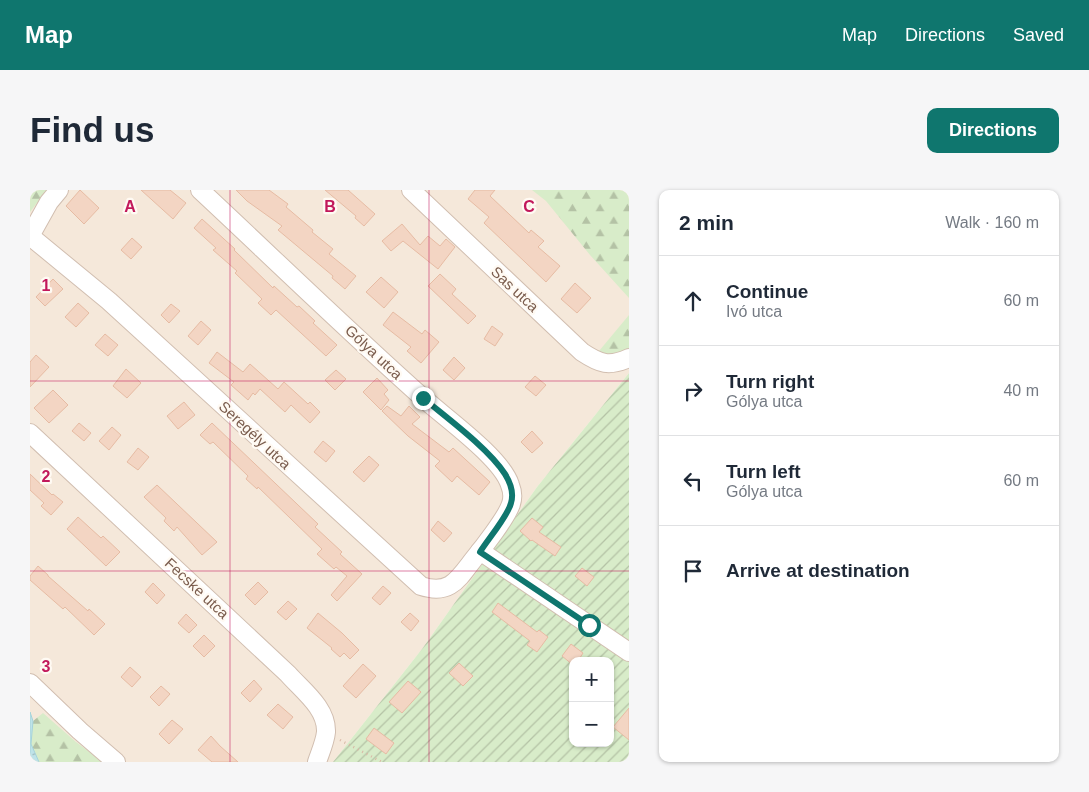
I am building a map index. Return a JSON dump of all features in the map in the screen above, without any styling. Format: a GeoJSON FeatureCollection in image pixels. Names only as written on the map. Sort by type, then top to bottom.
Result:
{"type":"FeatureCollection","features":[{"type":"Feature","properties":{"kind":"street"},"geometry":{"type":"LineString","coordinates":[[30,236],[49,202],[59,190]]}},
{"type":"Feature","properties":{"kind":"street","name":"Gólya utca"},"geometry":{"type":"LineString","coordinates":[[200,190],[423,398],[468,435],[505,473],[511,488],[511,504],[480,552]]}},
{"type":"Feature","properties":{"kind":"street","name":"Sas utca"},"geometry":{"type":"LineString","coordinates":[[411,190],[582,352],[594,360],[606,364],[620,362],[629,358]]}},
{"type":"Feature","properties":{"kind":"street","name":"Seregély utca"},"geometry":{"type":"LineString","coordinates":[[30,236],[109,301],[421,586],[439,590],[451,585],[480,552]]}},
{"type":"Feature","properties":{"kind":"street","name":"Fecske utca"},"geometry":{"type":"LineString","coordinates":[[30,433],[288,674],[315,703],[322,714],[326,732]]}},
{"type":"Feature","properties":{"kind":"street"},"geometry":{"type":"LineString","coordinates":[[480,552],[629,652]]}},
{"type":"Feature","properties":{"kind":"street"},"geometry":{"type":"LineString","coordinates":[[30,683],[80,731],[116,762]]}},
{"type":"Feature","properties":{"kind":"street"},"geometry":{"type":"LineString","coordinates":[[317,762],[326,732]]}},
{"type":"Feature","properties":{"kind":"path"},"geometry":{"type":"LineString","coordinates":[[326,732],[382,762]]}},
{"type":"Feature","properties":{"kind":"shaded area"},"geometry":{"type":"Polygon","coordinates":[[[30,190],[629,190],[629,373],[537,487],[422,649],[333,762],[30,762],[30,190]]]}},
{"type":"Feature","properties":{"kind":"green space"},"geometry":{"type":"Polygon","coordinates":[[[30,190],[47,190],[30,212],[30,190]]]}},
{"type":"Feature","properties":{"kind":"green space"},"geometry":{"type":"Polygon","coordinates":[[[532,190],[629,190],[629,298],[590,255],[546,201],[532,190]]]}},
{"type":"Feature","properties":{"kind":"green space"},"geometry":{"type":"Polygon","coordinates":[[[629,315],[629,353],[608,357],[599,351],[629,315]]]}},
{"type":"Feature","properties":{"kind":"green space"},"geometry":{"type":"Polygon","coordinates":[[[629,373],[629,762],[333,762],[422,649],[537,487],[629,373]]]}},
{"type":"Feature","properties":{"kind":"green space"},"geometry":{"type":"Polygon","coordinates":[[[43,713],[76,742],[103,762],[39,762],[31,744],[33,721],[43,713]]]}},
{"type":"Feature","properties":{"kind":"water"},"geometry":{"type":"Polygon","coordinates":[[[30,712],[33,721],[31,744],[39,762],[30,762],[30,712]]]}},
{"type":"Feature","properties":{"kind":"building"},"geometry":{"type":"Polygon","coordinates":[[[80,190],[99,208],[84,224],[66,206],[80,190]]]}},
{"type":"Feature","properties":{"kind":"building"},"geometry":{"type":"Polygon","coordinates":[[[141,190],[170,190],[186,203],[173,219],[141,190]]]}},
{"type":"Feature","properties":{"kind":"building"},"geometry":{"type":"Polygon","coordinates":[[[236,190],[269,190],[288,204],[286,207],[333,249],[329,254],[356,276],[345,289],[332,278],[333,276],[278,230],[282,226],[247,201],[236,190]]]}},
{"type":"Feature","properties":{"kind":"building"},"geometry":{"type":"Polygon","coordinates":[[[325,190],[348,190],[375,214],[364,226],[355,218],[356,216],[325,190]]]}},
{"type":"Feature","properties":{"kind":"building"},"geometry":{"type":"Polygon","coordinates":[[[475,190],[495,190],[490,196],[529,233],[531,230],[544,241],[538,247],[560,266],[546,282],[484,223],[489,217],[468,199],[475,190]]]}},
{"type":"Feature","properties":{"kind":"building"},"geometry":{"type":"Polygon","coordinates":[[[202,219],[273,288],[274,286],[297,307],[299,306],[315,321],[313,323],[337,345],[326,356],[276,310],[271,315],[258,303],[262,299],[235,273],[237,271],[213,250],[216,248],[194,228],[202,219]]]}},
{"type":"Feature","properties":{"kind":"building"},"geometry":{"type":"Polygon","coordinates":[[[402,224],[420,245],[428,236],[440,246],[446,239],[455,247],[438,269],[403,241],[391,251],[382,241],[402,224]]]}},
{"type":"Feature","properties":{"kind":"building"},"geometry":{"type":"Polygon","coordinates":[[[132,238],[142,247],[131,259],[121,250],[132,238]]]}},
{"type":"Feature","properties":{"kind":"building"},"geometry":{"type":"Polygon","coordinates":[[[440,274],[456,289],[452,294],[476,316],[468,324],[428,286],[440,274]]]}},
{"type":"Feature","properties":{"kind":"building"},"geometry":{"type":"Polygon","coordinates":[[[381,277],[398,292],[384,308],[366,292],[381,277]]]}},
{"type":"Feature","properties":{"kind":"building"},"geometry":{"type":"Polygon","coordinates":[[[53,279],[63,289],[45,306],[36,297],[53,279]]]}},
{"type":"Feature","properties":{"kind":"building"},"geometry":{"type":"Polygon","coordinates":[[[575,283],[591,298],[577,313],[561,299],[575,283]]]}},
{"type":"Feature","properties":{"kind":"building"},"geometry":{"type":"Polygon","coordinates":[[[78,303],[89,313],[76,327],[65,317],[78,303]]]}},
{"type":"Feature","properties":{"kind":"building"},"geometry":{"type":"Polygon","coordinates":[[[171,304],[180,311],[169,323],[161,315],[171,304]]]}},
{"type":"Feature","properties":{"kind":"building"},"geometry":{"type":"Polygon","coordinates":[[[393,312],[422,334],[425,330],[439,342],[421,363],[407,351],[411,347],[383,325],[393,312]]]}},
{"type":"Feature","properties":{"kind":"building"},"geometry":{"type":"Polygon","coordinates":[[[201,321],[211,330],[198,345],[188,336],[201,321]]]}},
{"type":"Feature","properties":{"kind":"building"},"geometry":{"type":"Polygon","coordinates":[[[492,326],[503,334],[495,346],[484,339],[492,326]]]}},
{"type":"Feature","properties":{"kind":"building"},"geometry":{"type":"Polygon","coordinates":[[[105,334],[118,345],[108,356],[95,345],[105,334]]]}},
{"type":"Feature","properties":{"kind":"building"},"geometry":{"type":"Polygon","coordinates":[[[217,352],[243,372],[250,364],[278,389],[284,382],[308,404],[310,402],[320,412],[310,423],[291,405],[285,412],[260,389],[255,395],[253,393],[248,400],[231,385],[234,382],[209,363],[217,352]]]}},
{"type":"Feature","properties":{"kind":"building"},"geometry":{"type":"Polygon","coordinates":[[[36,355],[49,367],[30,387],[30,362],[36,355]]]}},
{"type":"Feature","properties":{"kind":"building"},"geometry":{"type":"Polygon","coordinates":[[[454,357],[465,368],[454,380],[443,370],[454,357]]]}},
{"type":"Feature","properties":{"kind":"building"},"geometry":{"type":"Polygon","coordinates":[[[126,369],[141,383],[127,398],[113,386],[126,369]]]}},
{"type":"Feature","properties":{"kind":"building"},"geometry":{"type":"Polygon","coordinates":[[[336,370],[346,379],[335,390],[325,380],[336,370]]]}},
{"type":"Feature","properties":{"kind":"building"},"geometry":{"type":"Polygon","coordinates":[[[535,376],[546,385],[536,396],[525,387],[535,376]]]}},
{"type":"Feature","properties":{"kind":"building"},"geometry":{"type":"Polygon","coordinates":[[[377,378],[388,390],[384,394],[389,400],[381,410],[363,392],[377,378]]]}},
{"type":"Feature","properties":{"kind":"building"},"geometry":{"type":"Polygon","coordinates":[[[53,390],[68,405],[49,423],[34,408],[53,390]]]}},
{"type":"Feature","properties":{"kind":"building"},"geometry":{"type":"Polygon","coordinates":[[[184,402],[195,415],[178,429],[167,416],[184,402]]]}},
{"type":"Feature","properties":{"kind":"building"},"geometry":{"type":"Polygon","coordinates":[[[387,406],[401,416],[409,406],[420,417],[412,424],[449,452],[453,448],[490,482],[479,495],[457,476],[452,482],[435,466],[440,461],[408,436],[382,411],[387,406]]]}},
{"type":"Feature","properties":{"kind":"building"},"geometry":{"type":"Polygon","coordinates":[[[79,423],[91,433],[84,441],[72,431],[79,423]]]}},
{"type":"Feature","properties":{"kind":"building"},"geometry":{"type":"Polygon","coordinates":[[[212,423],[318,524],[315,527],[362,574],[337,601],[331,595],[347,576],[336,567],[334,569],[317,554],[322,549],[258,487],[257,489],[246,479],[248,476],[213,442],[210,444],[200,435],[212,423]]]}},
{"type":"Feature","properties":{"kind":"building"},"geometry":{"type":"Polygon","coordinates":[[[112,427],[121,435],[109,450],[99,441],[112,427]]]}},
{"type":"Feature","properties":{"kind":"building"},"geometry":{"type":"Polygon","coordinates":[[[532,431],[543,443],[532,453],[521,442],[532,431]]]}},
{"type":"Feature","properties":{"kind":"building"},"geometry":{"type":"Polygon","coordinates":[[[323,441],[335,451],[326,462],[314,452],[323,441]]]}},
{"type":"Feature","properties":{"kind":"building"},"geometry":{"type":"Polygon","coordinates":[[[138,448],[149,457],[138,470],[127,462],[138,448]]]}},
{"type":"Feature","properties":{"kind":"building"},"geometry":{"type":"Polygon","coordinates":[[[369,456],[379,465],[364,482],[353,472],[369,456]]]}},
{"type":"Feature","properties":{"kind":"building"},"geometry":{"type":"Polygon","coordinates":[[[30,474],[52,495],[63,502],[51,515],[41,506],[44,503],[30,490],[30,474]]]}},
{"type":"Feature","properties":{"kind":"building"},"geometry":{"type":"Polygon","coordinates":[[[157,485],[217,542],[202,555],[177,527],[174,531],[164,521],[166,518],[144,497],[157,485]]]}},
{"type":"Feature","properties":{"kind":"building"},"geometry":{"type":"Polygon","coordinates":[[[78,517],[120,552],[106,566],[67,529],[78,517]]]}},
{"type":"Feature","properties":{"kind":"building"},"geometry":{"type":"Polygon","coordinates":[[[532,518],[543,527],[539,532],[561,547],[555,556],[531,541],[520,531],[532,518]]]}},
{"type":"Feature","properties":{"kind":"building"},"geometry":{"type":"Polygon","coordinates":[[[438,521],[452,533],[444,542],[431,530],[438,521]]]}},
{"type":"Feature","properties":{"kind":"building"},"geometry":{"type":"Polygon","coordinates":[[[38,566],[105,624],[94,635],[65,607],[63,609],[30,580],[30,576],[38,566]]]}},
{"type":"Feature","properties":{"kind":"building"},"geometry":{"type":"Polygon","coordinates":[[[582,568],[594,577],[587,586],[575,576],[582,568]]]}},
{"type":"Feature","properties":{"kind":"building"},"geometry":{"type":"Polygon","coordinates":[[[258,582],[268,592],[255,605],[245,595],[258,582]]]}},
{"type":"Feature","properties":{"kind":"building"},"geometry":{"type":"Polygon","coordinates":[[[153,583],[165,595],[157,604],[145,592],[153,583]]]}},
{"type":"Feature","properties":{"kind":"building"},"geometry":{"type":"Polygon","coordinates":[[[383,586],[391,593],[380,605],[372,598],[383,586]]]}},
{"type":"Feature","properties":{"kind":"building"},"geometry":{"type":"Polygon","coordinates":[[[288,601],[297,609],[286,620],[277,612],[288,601]]]}},
{"type":"Feature","properties":{"kind":"building"},"geometry":{"type":"Polygon","coordinates":[[[498,603],[537,632],[539,630],[548,637],[537,652],[527,645],[530,641],[492,612],[498,603]]]}},
{"type":"Feature","properties":{"kind":"building"},"geometry":{"type":"Polygon","coordinates":[[[318,613],[359,650],[350,659],[344,653],[340,657],[307,628],[318,613]]]}},
{"type":"Feature","properties":{"kind":"building"},"geometry":{"type":"Polygon","coordinates":[[[410,613],[419,621],[411,631],[401,622],[410,613]]]}},
{"type":"Feature","properties":{"kind":"building"},"geometry":{"type":"Polygon","coordinates":[[[186,614],[197,625],[189,633],[178,623],[186,614]]]}},
{"type":"Feature","properties":{"kind":"building"},"geometry":{"type":"Polygon","coordinates":[[[204,635],[215,646],[204,657],[193,646],[204,635]]]}},
{"type":"Feature","properties":{"kind":"building"},"geometry":{"type":"Polygon","coordinates":[[[571,644],[583,653],[580,657],[569,657],[569,662],[562,656],[571,644]]]}},
{"type":"Feature","properties":{"kind":"building"},"geometry":{"type":"Polygon","coordinates":[[[459,663],[473,676],[463,686],[449,673],[459,663]]]}},
{"type":"Feature","properties":{"kind":"building"},"geometry":{"type":"Polygon","coordinates":[[[363,664],[376,676],[356,698],[343,686],[363,664]]]}},
{"type":"Feature","properties":{"kind":"building"},"geometry":{"type":"Polygon","coordinates":[[[130,667],[141,677],[132,687],[121,677],[130,667]]]}},
{"type":"Feature","properties":{"kind":"building"},"geometry":{"type":"Polygon","coordinates":[[[254,680],[262,689],[250,702],[241,693],[254,680]]]}},
{"type":"Feature","properties":{"kind":"building"},"geometry":{"type":"Polygon","coordinates":[[[408,681],[421,692],[402,713],[389,702],[408,681]]]}},
{"type":"Feature","properties":{"kind":"building"},"geometry":{"type":"Polygon","coordinates":[[[161,686],[170,694],[159,706],[150,697],[161,686]]]}},
{"type":"Feature","properties":{"kind":"building"},"geometry":{"type":"Polygon","coordinates":[[[278,704],[293,717],[283,729],[267,715],[278,704]]]}},
{"type":"Feature","properties":{"kind":"building"},"geometry":{"type":"Polygon","coordinates":[[[629,708],[629,740],[614,726],[629,708]]]}},
{"type":"Feature","properties":{"kind":"building"},"geometry":{"type":"Polygon","coordinates":[[[172,720],[183,729],[169,744],[159,734],[172,720]]]}},
{"type":"Feature","properties":{"kind":"building"},"geometry":{"type":"Polygon","coordinates":[[[374,728],[394,743],[386,754],[366,739],[374,728]]]}},
{"type":"Feature","properties":{"kind":"building"},"geometry":{"type":"Polygon","coordinates":[[[211,736],[238,762],[212,762],[198,750],[211,736]]]}},
{"type":"Feature","properties":{"kind":"route"},"geometry":{"type":"LineString","coordinates":[[423,398],[468,435],[494,460],[505,473],[510,483],[512,493],[511,504],[480,552],[589,625]]}}]}
